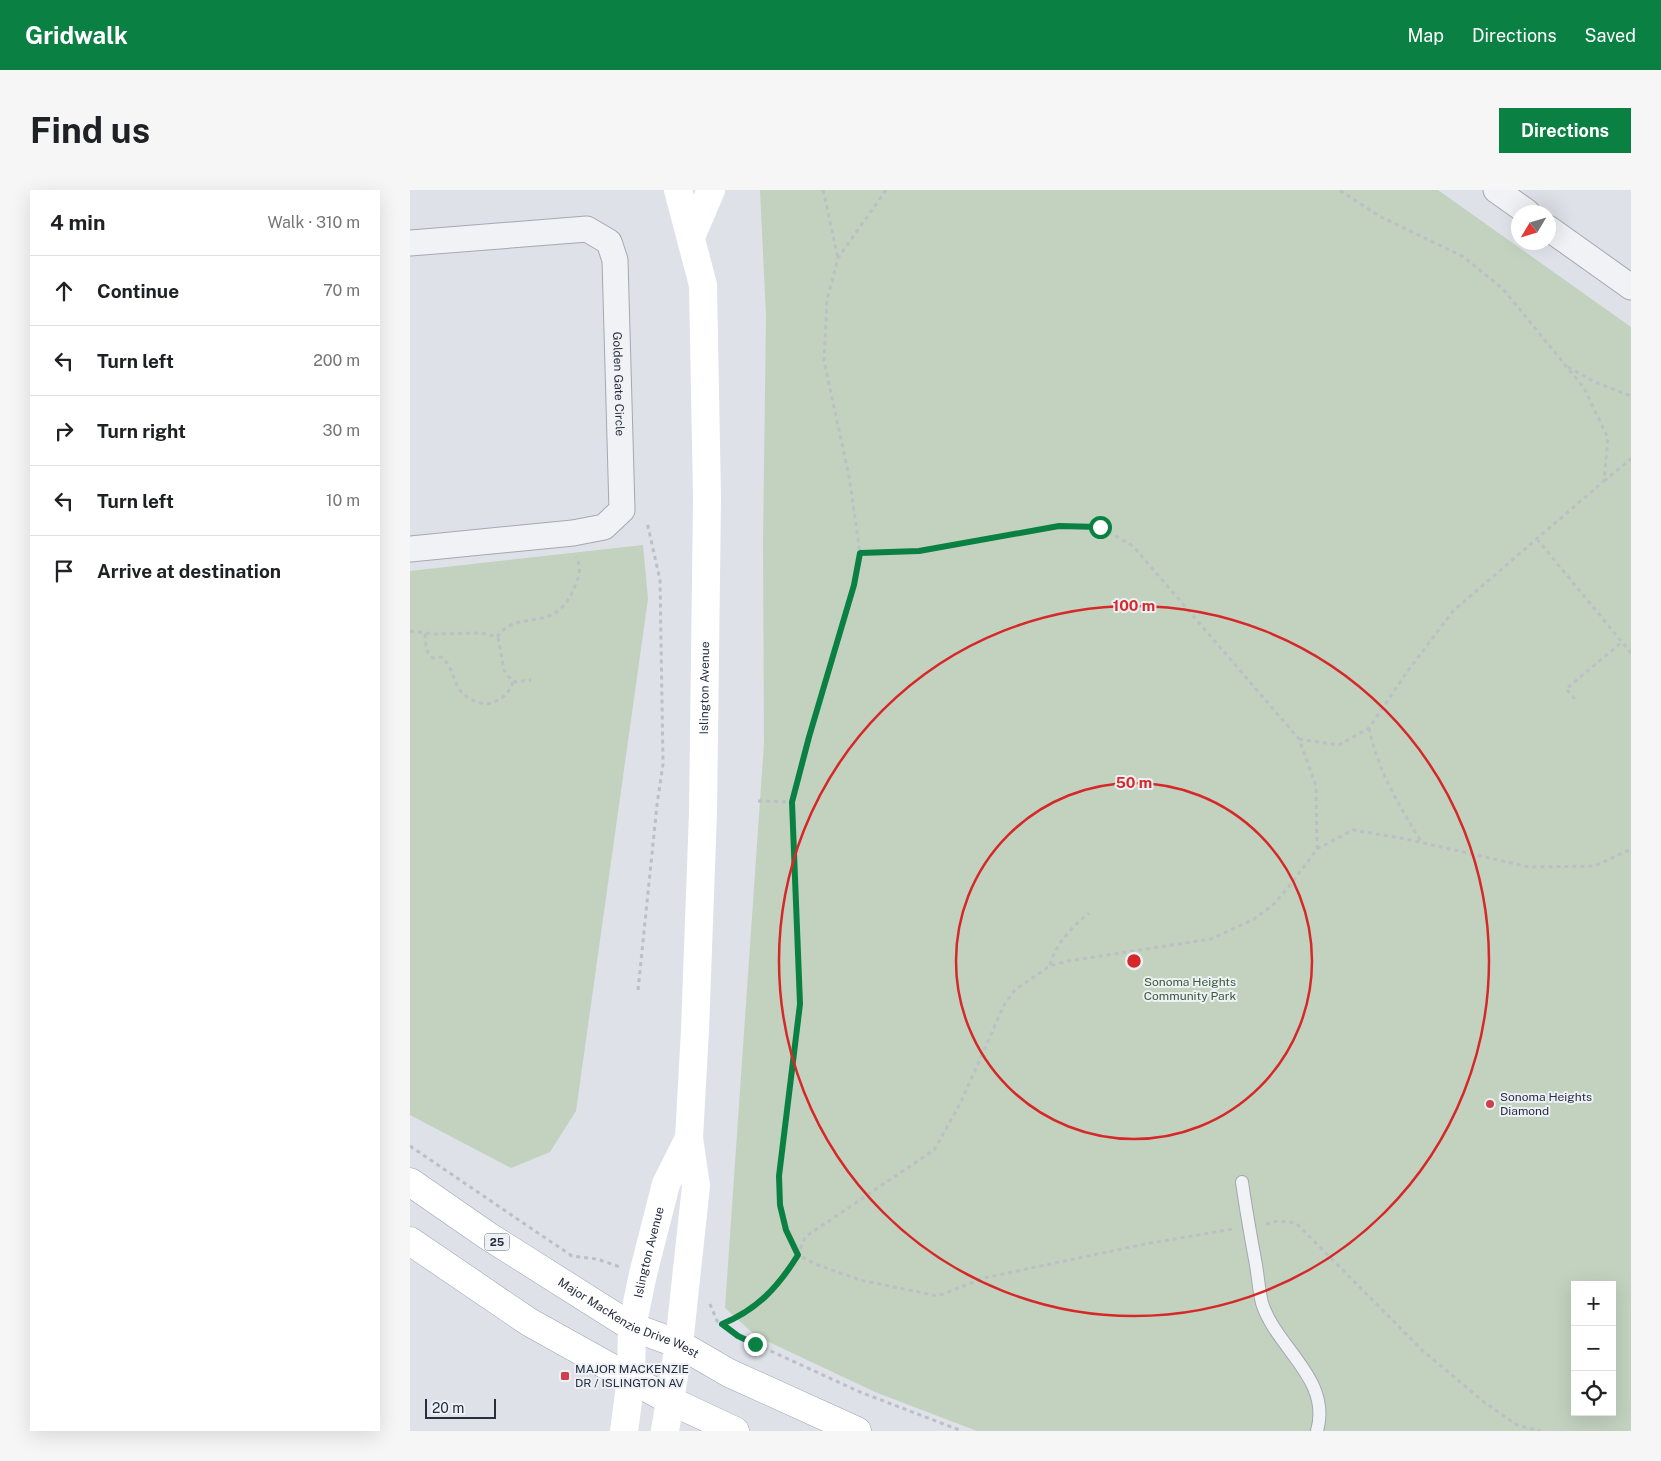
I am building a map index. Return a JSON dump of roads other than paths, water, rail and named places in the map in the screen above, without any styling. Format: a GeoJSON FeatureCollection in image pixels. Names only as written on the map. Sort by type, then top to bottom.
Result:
{"type":"FeatureCollection","features":[{"type":"Feature","properties":{"kind":"main road","name":"Islington Avenue"},"geometry":{"type":"LineString","coordinates":[[665,1431],[679,1344],[696,1186],[689,1138],[703,813],[707,498],[703,285],[678,190]]}},
{"type":"Feature","properties":{"kind":"main road"},"geometry":{"type":"LineString","coordinates":[[691,237],[711,190]]}},
{"type":"Feature","properties":{"kind":"main road","name":"Islington Avenue"},"geometry":{"type":"LineString","coordinates":[[624,1431],[631,1379],[632,1327],[643,1274],[666,1184],[689,1138]]}},
{"type":"Feature","properties":{"kind":"main road","name":"Major MacKenzie Drive West"},"geometry":{"type":"LineString","coordinates":[[410,1182],[488,1236],[632,1327],[679,1344],[729,1373],[858,1431]]}},
{"type":"Feature","properties":{"kind":"main road"},"geometry":{"type":"LineString","coordinates":[[410,1242],[529,1322],[669,1400],[735,1431]]}},
{"type":"Feature","properties":{"kind":"street"},"geometry":{"type":"LineString","coordinates":[[1496,190],[1517,205]]}},
{"type":"Feature","properties":{"kind":"street","name":"Golden Gate Circle"},"geometry":{"type":"LineString","coordinates":[[410,243],[587,229],[609,242],[615,260],[622,510],[604,527],[572,533],[410,549]]}},
{"type":"Feature","properties":{"kind":"street"},"geometry":{"type":"LineString","coordinates":[[1556,234],[1631,287]]}},
{"type":"Feature","properties":{"kind":"lane"},"geometry":{"type":"LineString","coordinates":[[1242,1182],[1262,1303],[1278,1335],[1317,1391],[1321,1418],[1317,1431]]}},
{"type":"Feature","properties":{"kind":"place","name":"Sonoma Heights Diamond"},"geometry":{"type":"Point","coordinates":[1490,1104]}},
{"type":"Feature","properties":{"kind":"place","name":"MAJOR MACKENZIE DR / ISLINGTON AV"},"geometry":{"type":"Point","coordinates":[565,1376]}},
{"type":"Feature","properties":{"kind":"park label","name":"Sonoma Heights Community Park"},"geometry":{"type":"Point","coordinates":[1190,989]}}]}
